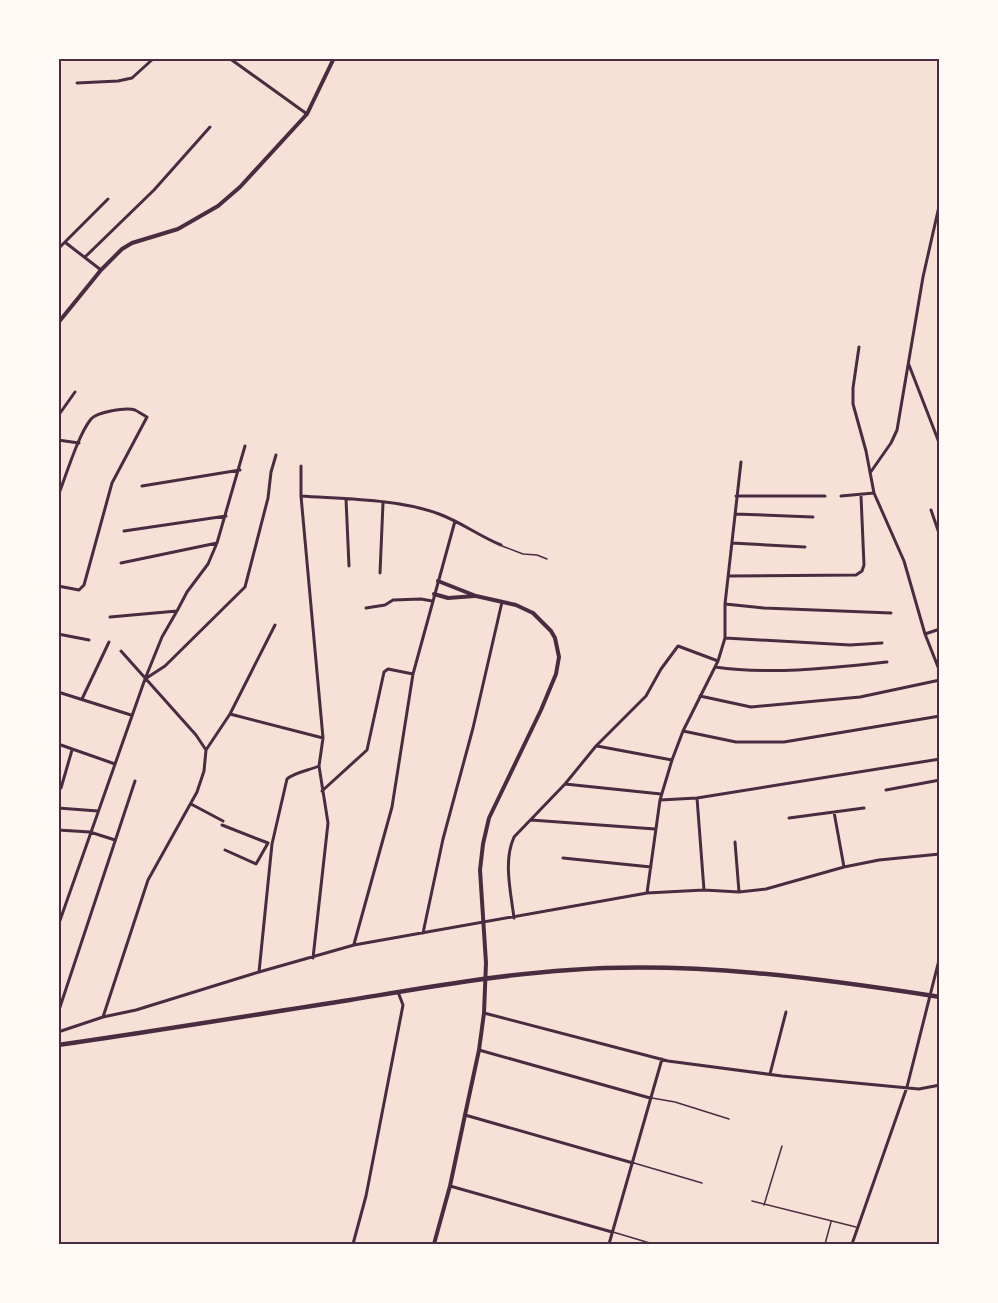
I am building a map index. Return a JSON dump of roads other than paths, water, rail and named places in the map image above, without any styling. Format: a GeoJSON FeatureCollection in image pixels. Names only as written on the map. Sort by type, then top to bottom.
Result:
{"type":"FeatureCollection","features":[{"type":"Feature","properties":{"kind":"main road"},"geometry":{"type":"LineString","coordinates":[[58,1045],[159,1031],[485,977],[572,969],[682,969],[819,979],[939,997]]}},
{"type":"Feature","properties":{"kind":"street"},"geometry":{"type":"LineString","coordinates":[[77,83],[132,78],[154,58]]}},
{"type":"Feature","properties":{"kind":"street"},"geometry":{"type":"LineString","coordinates":[[229,58],[307,114]]}},
{"type":"Feature","properties":{"kind":"street"},"geometry":{"type":"LineString","coordinates":[[58,323],[101,270],[122,249],[132,243],[178,228],[218,207],[240,187],[307,114],[334,58]]}},
{"type":"Feature","properties":{"kind":"street"},"geometry":{"type":"LineString","coordinates":[[85,257],[154,190],[210,127]]}},
{"type":"Feature","properties":{"kind":"street"},"geometry":{"type":"LineString","coordinates":[[58,249],[108,199]]}},
{"type":"Feature","properties":{"kind":"street"},"geometry":{"type":"LineString","coordinates":[[870,473],[891,443],[897,430],[923,277],[939,202]]}},
{"type":"Feature","properties":{"kind":"street"},"geometry":{"type":"LineString","coordinates":[[66,243],[101,270]]}},
{"type":"Feature","properties":{"kind":"street"},"geometry":{"type":"LineString","coordinates":[[859,347],[853,404],[874,493],[904,561],[925,634],[939,672]]}},
{"type":"Feature","properties":{"kind":"street"},"geometry":{"type":"LineString","coordinates":[[909,363],[939,445]]}},
{"type":"Feature","properties":{"kind":"street"},"geometry":{"type":"LineString","coordinates":[[58,416],[75,392]]}},
{"type":"Feature","properties":{"kind":"street"},"geometry":{"type":"LineString","coordinates":[[58,496],[79,443],[94,416],[126,409],[135,410],[147,417],[112,483],[82,588],[79,590],[58,586]]}},
{"type":"Feature","properties":{"kind":"street"},"geometry":{"type":"LineString","coordinates":[[58,440],[79,443]]}},
{"type":"Feature","properties":{"kind":"street"},"geometry":{"type":"LineString","coordinates":[[59,924],[131,715],[162,637],[187,592],[208,564],[217,543],[240,470],[245,446]]}},
{"type":"Feature","properties":{"kind":"street"},"geometry":{"type":"LineString","coordinates":[[145,679],[165,666],[245,587],[268,498],[271,472],[276,455]]}},
{"type":"Feature","properties":{"kind":"street"},"geometry":{"type":"LineString","coordinates":[[646,893],[661,794],[683,730],[718,661],[725,638],[725,604],[741,462]]}},
{"type":"Feature","properties":{"kind":"street"},"geometry":{"type":"LineString","coordinates":[[301,466],[301,496],[324,738],[319,766],[328,824],[313,958]]}},
{"type":"Feature","properties":{"kind":"street"},"geometry":{"type":"LineString","coordinates":[[142,486],[240,470]]}},
{"type":"Feature","properties":{"kind":"street"},"geometry":{"type":"LineString","coordinates":[[841,496],[861,496],[874,493]]}},
{"type":"Feature","properties":{"kind":"street"},"geometry":{"type":"LineString","coordinates":[[301,496],[423,509],[455,520],[472,532],[501,545]]}},
{"type":"Feature","properties":{"kind":"street"},"geometry":{"type":"LineString","coordinates":[[736,496],[825,496]]}},
{"type":"Feature","properties":{"kind":"street"},"geometry":{"type":"LineString","coordinates":[[729,576],[856,576],[862,571],[864,565],[861,496]]}},
{"type":"Feature","properties":{"kind":"street"},"geometry":{"type":"LineString","coordinates":[[346,499],[349,566]]}},
{"type":"Feature","properties":{"kind":"street"},"geometry":{"type":"LineString","coordinates":[[380,573],[383,503]]}},
{"type":"Feature","properties":{"kind":"street"},"geometry":{"type":"LineString","coordinates":[[931,510],[939,536]]}},
{"type":"Feature","properties":{"kind":"street"},"geometry":{"type":"LineString","coordinates":[[735,514],[813,517]]}},
{"type":"Feature","properties":{"kind":"street"},"geometry":{"type":"LineString","coordinates":[[124,531],[226,516]]}},
{"type":"Feature","properties":{"kind":"street"},"geometry":{"type":"LineString","coordinates":[[354,945],[392,807],[413,674],[455,520]]}},
{"type":"Feature","properties":{"kind":"street"},"geometry":{"type":"LineString","coordinates":[[121,563],[217,543]]}},
{"type":"Feature","properties":{"kind":"street"},"geometry":{"type":"LineString","coordinates":[[732,543],[805,547]]}},
{"type":"Feature","properties":{"kind":"street"},"geometry":{"type":"LineString","coordinates":[[434,1245],[450,1186],[479,1050],[485,977],[480,870],[486,830],[489,818],[541,710],[559,657],[555,638],[539,618],[527,609],[476,596],[438,581]]}},
{"type":"Feature","properties":{"kind":"street"},"geometry":{"type":"LineString","coordinates":[[434,594],[448,598],[476,596]]}},
{"type":"Feature","properties":{"kind":"street"},"geometry":{"type":"LineString","coordinates":[[366,608],[385,605],[393,600],[432,601]]}},
{"type":"Feature","properties":{"kind":"street"},"geometry":{"type":"LineString","coordinates":[[423,933],[443,839],[473,728],[502,601]]}},
{"type":"Feature","properties":{"kind":"street"},"geometry":{"type":"LineString","coordinates":[[725,604],[764,608],[891,613]]}},
{"type":"Feature","properties":{"kind":"street"},"geometry":{"type":"LineString","coordinates":[[110,617],[177,611]]}},
{"type":"Feature","properties":{"kind":"street"},"geometry":{"type":"LineString","coordinates":[[206,750],[230,714],[275,625]]}},
{"type":"Feature","properties":{"kind":"street"},"geometry":{"type":"LineString","coordinates":[[925,634],[939,629]]}},
{"type":"Feature","properties":{"kind":"street"},"geometry":{"type":"LineString","coordinates":[[58,634],[89,640]]}},
{"type":"Feature","properties":{"kind":"street"},"geometry":{"type":"LineString","coordinates":[[725,638],[850,645],[882,643]]}},
{"type":"Feature","properties":{"kind":"street"},"geometry":{"type":"LineString","coordinates":[[82,699],[109,642]]}},
{"type":"Feature","properties":{"kind":"street"},"geometry":{"type":"LineString","coordinates":[[514,918],[509,848],[514,837],[565,784],[596,746],[646,696],[661,669],[678,646],[718,661]]}},
{"type":"Feature","properties":{"kind":"street"},"geometry":{"type":"LineString","coordinates":[[103,1017],[148,880],[191,804],[204,771],[206,750],[204,744],[121,651]]}},
{"type":"Feature","properties":{"kind":"street"},"geometry":{"type":"LineString","coordinates":[[715,667],[741,671],[809,669],[888,662]]}},
{"type":"Feature","properties":{"kind":"street"},"geometry":{"type":"LineString","coordinates":[[322,791],[367,750],[386,670],[413,674]]}},
{"type":"Feature","properties":{"kind":"street"},"geometry":{"type":"LineString","coordinates":[[700,696],[751,707],[860,697],[939,680]]}},
{"type":"Feature","properties":{"kind":"street"},"geometry":{"type":"LineString","coordinates":[[58,692],[131,715]]}},
{"type":"Feature","properties":{"kind":"street"},"geometry":{"type":"LineString","coordinates":[[230,714],[324,738]]}},
{"type":"Feature","properties":{"kind":"street"},"geometry":{"type":"LineString","coordinates":[[683,730],[736,742],[784,742],[939,716]]}},
{"type":"Feature","properties":{"kind":"street"},"geometry":{"type":"LineString","coordinates":[[58,744],[115,764]]}},
{"type":"Feature","properties":{"kind":"street"},"geometry":{"type":"LineString","coordinates":[[596,746],[672,760]]}},
{"type":"Feature","properties":{"kind":"street"},"geometry":{"type":"LineString","coordinates":[[61,788],[72,750]]}},
{"type":"Feature","properties":{"kind":"street"},"geometry":{"type":"LineString","coordinates":[[660,800],[697,798],[939,759]]}},
{"type":"Feature","properties":{"kind":"street"},"geometry":{"type":"LineString","coordinates":[[259,972],[270,844],[288,779],[294,774],[308,772],[319,766]]}},
{"type":"Feature","properties":{"kind":"street"},"geometry":{"type":"LineString","coordinates":[[886,790],[939,780]]}},
{"type":"Feature","properties":{"kind":"street"},"geometry":{"type":"LineString","coordinates":[[58,1013],[135,781]]}},
{"type":"Feature","properties":{"kind":"street"},"geometry":{"type":"LineString","coordinates":[[565,784],[661,794]]}},
{"type":"Feature","properties":{"kind":"street"},"geometry":{"type":"LineString","coordinates":[[697,798],[704,890]]}},
{"type":"Feature","properties":{"kind":"street"},"geometry":{"type":"LineString","coordinates":[[191,804],[223,823],[270,844]]}},
{"type":"Feature","properties":{"kind":"street"},"geometry":{"type":"LineString","coordinates":[[58,808],[98,811]]}},
{"type":"Feature","properties":{"kind":"street"},"geometry":{"type":"LineString","coordinates":[[789,818],[864,808]]}},
{"type":"Feature","properties":{"kind":"street"},"geometry":{"type":"LineString","coordinates":[[834,812],[844,867]]}},
{"type":"Feature","properties":{"kind":"street"},"geometry":{"type":"LineString","coordinates":[[531,820],[655,829]]}},
{"type":"Feature","properties":{"kind":"street"},"geometry":{"type":"LineString","coordinates":[[58,830],[90,832],[115,840]]}},
{"type":"Feature","properties":{"kind":"street"},"geometry":{"type":"LineString","coordinates":[[735,842],[739,892]]}},
{"type":"Feature","properties":{"kind":"street"},"geometry":{"type":"LineString","coordinates":[[225,850],[256,864],[270,844]]}},
{"type":"Feature","properties":{"kind":"street"},"geometry":{"type":"LineString","coordinates":[[58,1032],[354,945],[646,893],[704,890],[739,892],[766,889],[844,867],[881,860],[939,854]]}},
{"type":"Feature","properties":{"kind":"street"},"geometry":{"type":"LineString","coordinates":[[563,858],[651,867]]}},
{"type":"Feature","properties":{"kind":"street"},"geometry":{"type":"LineString","coordinates":[[852,1245],[907,1087],[939,956]]}},
{"type":"Feature","properties":{"kind":"street"},"geometry":{"type":"LineString","coordinates":[[353,1245],[366,1196],[403,1005],[398,992]]}},
{"type":"Feature","properties":{"kind":"street"},"geometry":{"type":"LineString","coordinates":[[483,1012],[662,1059],[771,1074],[925,1089],[939,1085]]}},
{"type":"Feature","properties":{"kind":"street"},"geometry":{"type":"LineString","coordinates":[[771,1074],[786,1012]]}},
{"type":"Feature","properties":{"kind":"street"},"geometry":{"type":"LineString","coordinates":[[479,1050],[651,1098]]}},
{"type":"Feature","properties":{"kind":"street"},"geometry":{"type":"LineString","coordinates":[[609,1245],[662,1059]]}},
{"type":"Feature","properties":{"kind":"street"},"geometry":{"type":"LineString","coordinates":[[465,1115],[633,1162]]}},
{"type":"Feature","properties":{"kind":"street"},"geometry":{"type":"LineString","coordinates":[[450,1186],[612,1232]]}},
{"type":"Feature","properties":{"kind":"lane"},"geometry":{"type":"LineString","coordinates":[[501,545],[523,554],[537,555],[547,559]]}},
{"type":"Feature","properties":{"kind":"lane"},"geometry":{"type":"LineString","coordinates":[[651,1098],[675,1102],[729,1119]]}},
{"type":"Feature","properties":{"kind":"lane"},"geometry":{"type":"LineString","coordinates":[[764,1205],[782,1146]]}},
{"type":"Feature","properties":{"kind":"lane"},"geometry":{"type":"LineString","coordinates":[[633,1162],[702,1183]]}},
{"type":"Feature","properties":{"kind":"lane"},"geometry":{"type":"LineString","coordinates":[[752,1202],[858,1228]]}},
{"type":"Feature","properties":{"kind":"lane"},"geometry":{"type":"LineString","coordinates":[[825,1245],[831,1221]]}},
{"type":"Feature","properties":{"kind":"lane"},"geometry":{"type":"LineString","coordinates":[[612,1232],[653,1245]]}}]}
